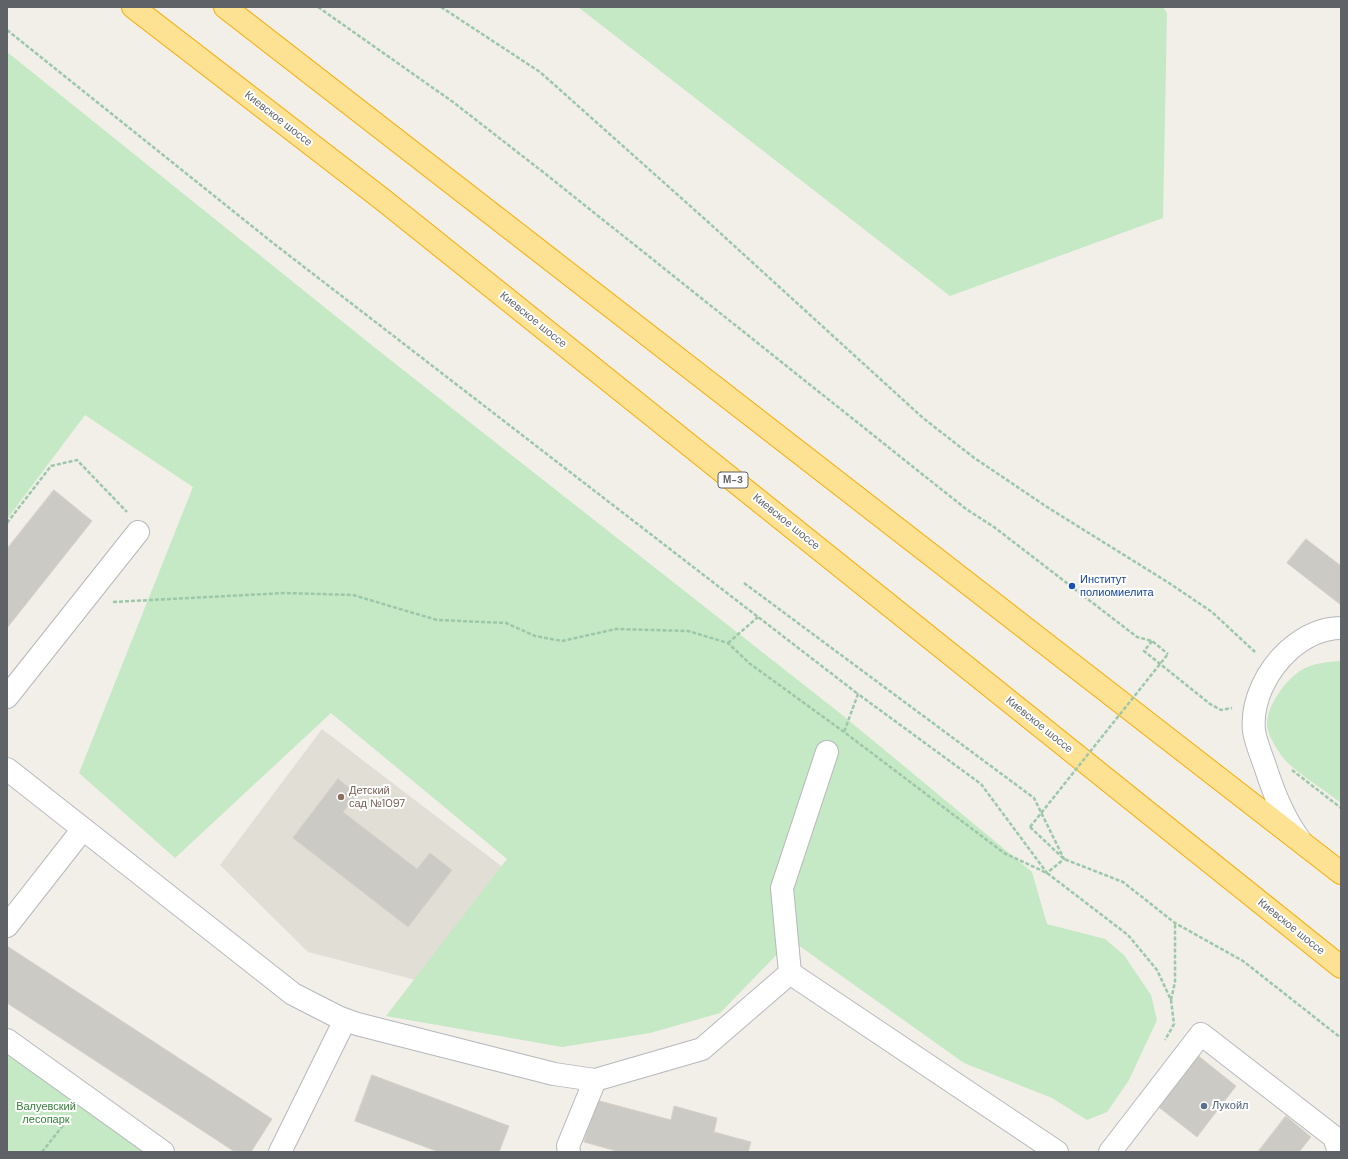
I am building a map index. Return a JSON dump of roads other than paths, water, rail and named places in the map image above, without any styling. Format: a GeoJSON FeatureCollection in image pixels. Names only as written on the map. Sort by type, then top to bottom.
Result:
{"type":"FeatureCollection","features":[{"type":"Feature","properties":{"kind":"highway","name":"Киевское шоссе"},"geometry":{"type":"LineString","coordinates":[[133,7],[382,199],[1337,966]]}},
{"type":"Feature","properties":{"kind":"highway"},"geometry":{"type":"LineString","coordinates":[[225,7],[1341,873]]}},
{"type":"Feature","properties":{"kind":"street"},"geometry":{"type":"LineString","coordinates":[[7,697],[138,532]]}},
{"type":"Feature","properties":{"kind":"street"},"geometry":{"type":"LineString","coordinates":[[1302,842],[1290,827],[1273,790],[1254,732],[1256,703],[1262,687],[1277,663],[1301,641],[1321,630],[1341,628]]}},
{"type":"Feature","properties":{"kind":"street"},"geometry":{"type":"LineString","coordinates":[[790,973],[782,888],[834,745]]}},
{"type":"Feature","properties":{"kind":"street"},"geometry":{"type":"LineString","coordinates":[[7,769],[293,994],[346,1020],[554,1074],[595,1080],[702,1049],[790,973]]}},
{"type":"Feature","properties":{"kind":"street"},"geometry":{"type":"LineString","coordinates":[[7,926],[83,829]]}},
{"type":"Feature","properties":{"kind":"street"},"geometry":{"type":"LineString","coordinates":[[790,973],[1057,1152]]}},
{"type":"Feature","properties":{"kind":"street"},"geometry":{"type":"LineString","coordinates":[[280,1152],[346,1020]]}},
{"type":"Feature","properties":{"kind":"street"},"geometry":{"type":"LineString","coordinates":[[1110,1152],[1200,1034],[1334,1137],[1340,1152]]}},
{"type":"Feature","properties":{"kind":"street"},"geometry":{"type":"LineString","coordinates":[[7,1040],[163,1152]]}},
{"type":"Feature","properties":{"kind":"street"},"geometry":{"type":"LineString","coordinates":[[565,1150],[595,1080]]}},
{"type":"Feature","properties":{"kind":"place","name":"Институт полиомиелита"},"geometry":{"type":"Point","coordinates":[1072,586]}},
{"type":"Feature","properties":{"kind":"place","name":"Детский сад №1097"},"geometry":{"type":"Point","coordinates":[341,797]}},
{"type":"Feature","properties":{"kind":"place","name":"Лукойл"},"geometry":{"type":"Point","coordinates":[1204,1106]}},
{"type":"Feature","properties":{"kind":"park label","name":"Валуевский лесопарк"},"geometry":{"type":"Point","coordinates":[46,1113]}}]}
